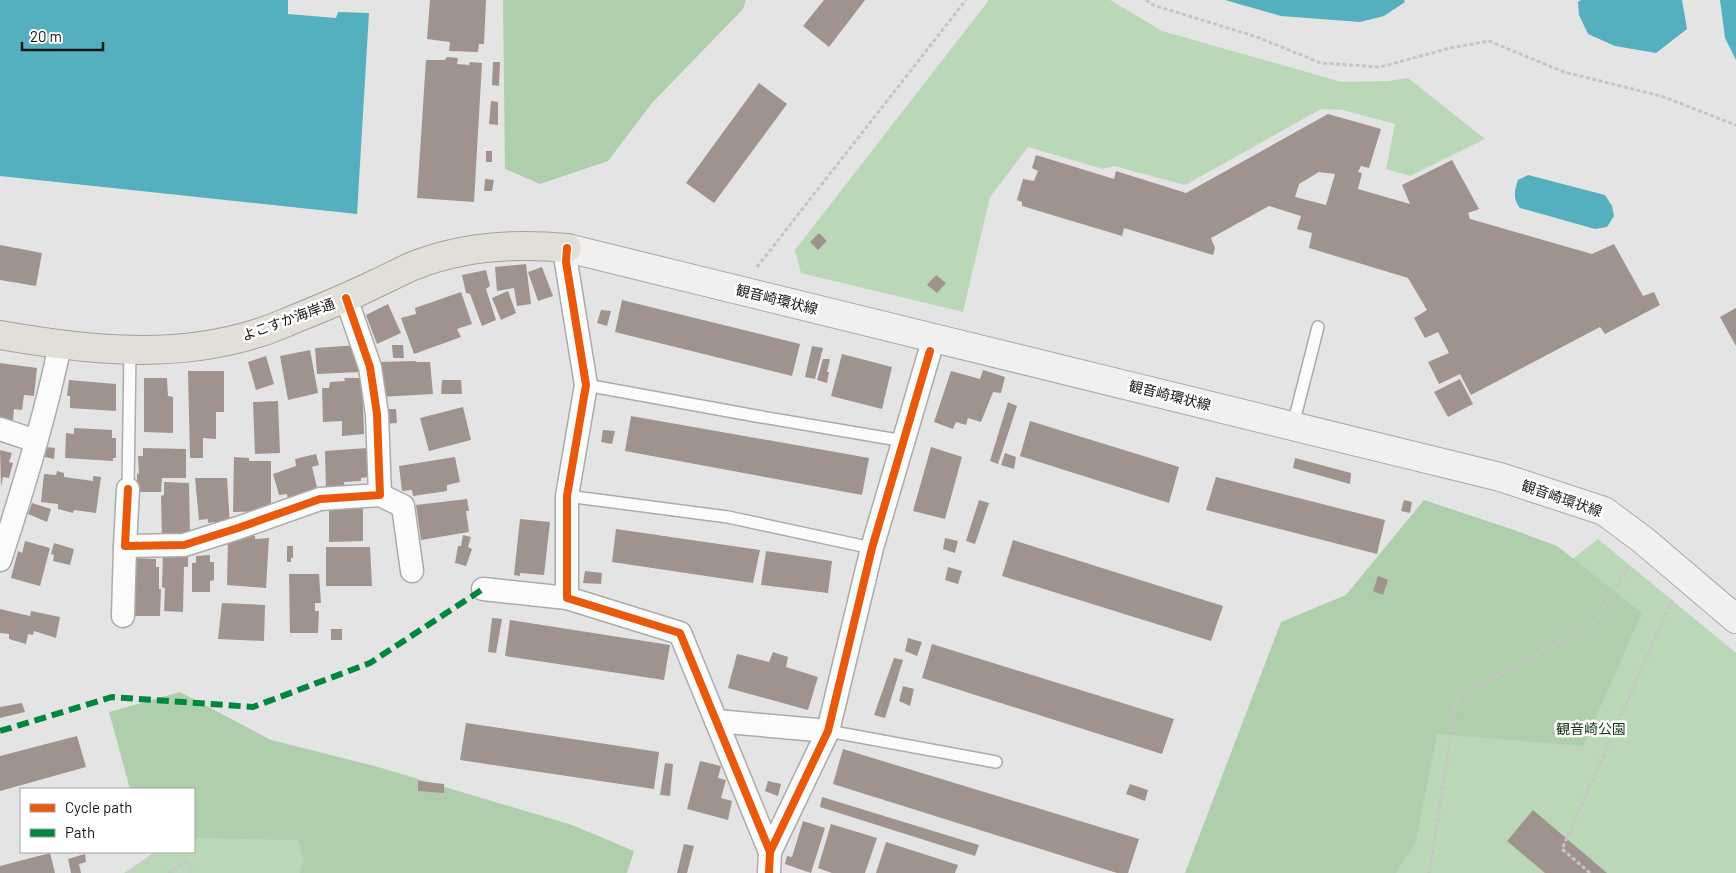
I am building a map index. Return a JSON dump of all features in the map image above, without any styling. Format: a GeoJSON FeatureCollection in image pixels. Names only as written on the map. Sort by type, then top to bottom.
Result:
{"type":"FeatureCollection","features":[{"type":"Feature","properties":{"kind":"highway","name":"よこすか海岸通"},"geometry":{"type":"LineString","coordinates":[[0,335],[60,345],[130,351],[197,348],[259,333],[346,298],[418,264],[464,251],[498,246],[567,248]]}},
{"type":"Feature","properties":{"kind":"main road","name":"観音崎環状線"},"geometry":{"type":"LineString","coordinates":[[567,248],[1500,477],[1604,511],[1643,540],[1736,620]]}},
{"type":"Feature","properties":{"kind":"street"},"geometry":{"type":"LineString","coordinates":[[567,248],[566,262],[586,385],[567,496],[567,598]]}},
{"type":"Feature","properties":{"kind":"street"},"geometry":{"type":"LineString","coordinates":[[346,298],[370,366],[377,414],[380,495]]}},
{"type":"Feature","properties":{"kind":"street"},"geometry":{"type":"LineString","coordinates":[[0,560],[7,515],[36,441],[60,345]]}},
{"type":"Feature","properties":{"kind":"street"},"geometry":{"type":"LineString","coordinates":[[770,863],[828,731],[872,548],[930,351]]}},
{"type":"Feature","properties":{"kind":"street"},"geometry":{"type":"LineString","coordinates":[[0,429],[36,441]]}},
{"type":"Feature","properties":{"kind":"street"},"geometry":{"type":"LineString","coordinates":[[123,616],[128,489]]}},
{"type":"Feature","properties":{"kind":"street"},"geometry":{"type":"LineString","coordinates":[[125,546],[184,544],[238,528],[320,499],[380,495],[403,506],[412,572]]}},
{"type":"Feature","properties":{"kind":"street"},"geometry":{"type":"LineString","coordinates":[[483,589],[567,598],[680,634],[716,721],[770,863]]}},
{"type":"Feature","properties":{"kind":"street"},"geometry":{"type":"LineString","coordinates":[[716,721],[828,731]]}},
{"type":"Feature","properties":{"kind":"lane"},"geometry":{"type":"LineString","coordinates":[[1293,425],[1318,327]]}},
{"type":"Feature","properties":{"kind":"lane"},"geometry":{"type":"LineString","coordinates":[[128,489],[130,351]]}},
{"type":"Feature","properties":{"kind":"lane"},"geometry":{"type":"LineString","coordinates":[[586,385],[904,441]]}},
{"type":"Feature","properties":{"kind":"lane"},"geometry":{"type":"LineString","coordinates":[[567,496],[728,517],[872,548]]}},
{"type":"Feature","properties":{"kind":"lane"},"geometry":{"type":"LineString","coordinates":[[828,731],[996,762]]}},
{"type":"Feature","properties":{"kind":"path"},"geometry":{"type":"LineString","coordinates":[[753,273],[966,0]]}},
{"type":"Feature","properties":{"kind":"path"},"geometry":{"type":"LineString","coordinates":[[1146,0],[1153,5],[1257,37],[1321,63],[1380,67],[1450,48],[1489,41],[1564,72],[1661,96],[1736,124]]}},
{"type":"Feature","properties":{"kind":"path"},"geometry":{"type":"LineString","coordinates":[[1429,873],[1458,697],[1594,624],[1634,558]]}},
{"type":"Feature","properties":{"kind":"path"},"geometry":{"type":"LineString","coordinates":[[1590,873],[1562,849],[1676,592]]}},
{"type":"Feature","properties":{"kind":"path"},"geometry":{"type":"LineString","coordinates":[[168,873],[188,860],[191,873]]}},
{"type":"Feature","properties":{"kind":"green space"},"geometry":{"type":"Polygon","coordinates":[[[503,0],[746,0],[743,9],[652,103],[608,161],[540,184],[505,169],[503,0]]]}},
{"type":"Feature","properties":{"kind":"green space"},"geometry":{"type":"Polygon","coordinates":[[[989,0],[1110,0],[1162,31],[1342,82],[1388,81],[1408,78],[1485,139],[1410,176],[1386,169],[1395,124],[1343,110],[1321,109],[1185,185],[1114,166],[1103,169],[1028,147],[990,197],[963,312],[801,273],[795,250],[989,0]]]}},
{"type":"Feature","properties":{"kind":"green space"},"geometry":{"type":"Polygon","coordinates":[[[1424,500],[1557,546],[1642,613],[1583,746],[1437,734],[1416,842],[1396,873],[1185,873],[1281,622],[1346,595],[1424,500]]]}},
{"type":"Feature","properties":{"kind":"green space","name":"観音崎公園"},"geometry":{"type":"Polygon","coordinates":[[[1598,539],[1736,653],[1736,873],[1327,873],[1422,676],[1598,539]]]}},
{"type":"Feature","properties":{"kind":"green space"},"geometry":{"type":"Polygon","coordinates":[[[180,692],[271,740],[378,767],[572,825],[634,851],[627,873],[300,873],[304,860],[298,840],[195,838],[195,788],[130,788],[109,712],[180,692]]]}},
{"type":"Feature","properties":{"kind":"green space"},"geometry":{"type":"Polygon","coordinates":[[[195,826],[583,873],[124,873],[154,853],[195,853],[195,826]]]}},
{"type":"Feature","properties":{"kind":"water"},"geometry":{"type":"Polygon","coordinates":[[[0,0],[288,0],[288,14],[336,18],[338,12],[369,13],[357,214],[0,176],[0,0]]]}},
{"type":"Feature","properties":{"kind":"water"},"geometry":{"type":"Polygon","coordinates":[[[1225,0],[1404,0],[1405,2],[1384,16],[1360,22],[1281,16],[1225,0]]]}},
{"type":"Feature","properties":{"kind":"water"},"geometry":{"type":"Polygon","coordinates":[[[1581,0],[1682,0],[1687,29],[1656,53],[1615,46],[1588,34],[1579,15],[1578,2],[1581,0]]]}},
{"type":"Feature","properties":{"kind":"water"},"geometry":{"type":"Polygon","coordinates":[[[1720,0],[1736,0],[1736,60],[1725,38],[1720,0]]]}},
{"type":"Feature","properties":{"kind":"water"},"geometry":{"type":"Polygon","coordinates":[[[1528,175],[1605,195],[1612,206],[1614,216],[1607,227],[1595,229],[1520,208],[1515,198],[1516,188],[1518,180],[1528,175]]]}},
{"type":"Feature","properties":{"kind":"building"},"geometry":{"type":"Polygon","coordinates":[[[430,0],[486,0],[484,44],[479,44],[478,52],[449,51],[450,42],[427,39],[430,0]]]}},
{"type":"Feature","properties":{"kind":"building"},"geometry":{"type":"Polygon","coordinates":[[[824,0],[865,0],[829,47],[803,26],[824,0]]]}},
{"type":"Feature","properties":{"kind":"building"},"geometry":{"type":"Polygon","coordinates":[[[447,57],[458,58],[457,64],[482,63],[474,202],[417,198],[426,60],[445,60],[447,57]]]}},
{"type":"Feature","properties":{"kind":"building"},"geometry":{"type":"Polygon","coordinates":[[[493,62],[500,62],[499,86],[492,85],[493,62]]]}},
{"type":"Feature","properties":{"kind":"building"},"geometry":{"type":"Polygon","coordinates":[[[759,83],[787,104],[714,203],[686,183],[759,83]]]}},
{"type":"Feature","properties":{"kind":"building"},"geometry":{"type":"Polygon","coordinates":[[[491,101],[498,102],[498,125],[489,124],[491,101]]]}},
{"type":"Feature","properties":{"kind":"building"},"geometry":{"type":"Polygon","coordinates":[[[1328,114],[1381,129],[1369,168],[1361,166],[1358,172],[1362,173],[1358,189],[1410,204],[1402,185],[1452,160],[1479,209],[1468,213],[1470,219],[1592,254],[1614,244],[1643,296],[1654,292],[1660,305],[1605,334],[1600,327],[1471,395],[1460,374],[1439,384],[1428,362],[1449,353],[1438,332],[1425,338],[1414,318],[1427,310],[1408,278],[1309,248],[1312,233],[1297,229],[1301,216],[1269,206],[1211,238],[1215,248],[1213,255],[1124,228],[1122,236],[1022,206],[1022,202],[1017,200],[1023,179],[1034,181],[1038,171],[1032,168],[1036,155],[1114,179],[1116,171],[1186,193],[1328,114]],[[1319,172],[1299,184],[1295,197],[1326,205],[1335,174],[1319,172]]]}},
{"type":"Feature","properties":{"kind":"building"},"geometry":{"type":"Polygon","coordinates":[[[486,151],[492,151],[492,162],[486,162],[486,151]]]}},
{"type":"Feature","properties":{"kind":"building"},"geometry":{"type":"Polygon","coordinates":[[[485,179],[494,180],[492,191],[484,191],[485,179]]]}},
{"type":"Feature","properties":{"kind":"building"},"geometry":{"type":"Polygon","coordinates":[[[819,233],[827,241],[818,250],[810,242],[819,233]]]}},
{"type":"Feature","properties":{"kind":"building"},"geometry":{"type":"Polygon","coordinates":[[[0,245],[42,253],[36,286],[0,280],[0,245]]]}},
{"type":"Feature","properties":{"kind":"building"},"geometry":{"type":"Polygon","coordinates":[[[526,264],[531,304],[517,306],[514,288],[497,291],[495,267],[526,264]]]}},
{"type":"Feature","properties":{"kind":"building"},"geometry":{"type":"Polygon","coordinates":[[[542,267],[553,296],[538,301],[528,272],[542,267]]]}},
{"type":"Feature","properties":{"kind":"building"},"geometry":{"type":"Polygon","coordinates":[[[486,270],[490,286],[486,289],[496,320],[482,326],[470,294],[466,293],[462,275],[486,270]]]}},
{"type":"Feature","properties":{"kind":"building"},"geometry":{"type":"Polygon","coordinates":[[[936,275],[946,283],[937,293],[927,285],[936,275]]]}},
{"type":"Feature","properties":{"kind":"building"},"geometry":{"type":"Polygon","coordinates":[[[508,291],[516,313],[501,320],[492,298],[508,291]]]}},
{"type":"Feature","properties":{"kind":"building"},"geometry":{"type":"Polygon","coordinates":[[[461,292],[472,324],[457,329],[461,337],[414,354],[401,318],[416,314],[415,308],[461,292]]]}},
{"type":"Feature","properties":{"kind":"building"},"geometry":{"type":"Polygon","coordinates":[[[622,300],[800,344],[792,376],[615,332],[622,300]]]}},
{"type":"Feature","properties":{"kind":"building"},"geometry":{"type":"Polygon","coordinates":[[[388,304],[401,333],[377,344],[366,315],[388,304]]]}},
{"type":"Feature","properties":{"kind":"building"},"geometry":{"type":"Polygon","coordinates":[[[1736,308],[1736,346],[1720,317],[1736,308]]]}},
{"type":"Feature","properties":{"kind":"building"},"geometry":{"type":"Polygon","coordinates":[[[601,310],[611,311],[607,326],[597,323],[601,310]]]}},
{"type":"Feature","properties":{"kind":"building"},"geometry":{"type":"Polygon","coordinates":[[[359,345],[359,372],[317,374],[315,348],[359,345]]]}},
{"type":"Feature","properties":{"kind":"building"},"geometry":{"type":"Polygon","coordinates":[[[392,345],[403,345],[404,358],[393,358],[392,345]]]}},
{"type":"Feature","properties":{"kind":"building"},"geometry":{"type":"Polygon","coordinates":[[[812,346],[823,348],[815,379],[805,377],[812,346]]]}},
{"type":"Feature","properties":{"kind":"building"},"geometry":{"type":"Polygon","coordinates":[[[310,350],[318,393],[288,400],[280,356],[310,350]]]}},
{"type":"Feature","properties":{"kind":"building"},"geometry":{"type":"Polygon","coordinates":[[[842,354],[892,367],[882,409],[831,396],[842,354]]]}},
{"type":"Feature","properties":{"kind":"building"},"geometry":{"type":"Polygon","coordinates":[[[266,356],[274,384],[256,390],[248,362],[266,356]]]}},
{"type":"Feature","properties":{"kind":"building"},"geometry":{"type":"Polygon","coordinates":[[[823,359],[830,359],[827,383],[817,380],[823,359]]]}},
{"type":"Feature","properties":{"kind":"building"},"geometry":{"type":"Polygon","coordinates":[[[377,362],[430,362],[433,394],[380,397],[377,362]]]}},
{"type":"Feature","properties":{"kind":"building"},"geometry":{"type":"Polygon","coordinates":[[[0,363],[37,368],[34,396],[24,395],[22,410],[14,409],[13,421],[0,419],[0,363]]]}},
{"type":"Feature","properties":{"kind":"building"},"geometry":{"type":"Polygon","coordinates":[[[983,370],[1005,377],[1001,393],[993,392],[981,422],[968,418],[966,425],[956,422],[953,429],[934,422],[951,371],[980,379],[983,370]]]}},
{"type":"Feature","properties":{"kind":"building"},"geometry":{"type":"Polygon","coordinates":[[[188,371],[224,371],[224,412],[216,412],[216,439],[203,438],[203,458],[190,458],[188,371]]]}},
{"type":"Feature","properties":{"kind":"building"},"geometry":{"type":"Polygon","coordinates":[[[144,378],[167,378],[168,396],[173,397],[173,433],[144,432],[144,378]]]}},
{"type":"Feature","properties":{"kind":"building"},"geometry":{"type":"Polygon","coordinates":[[[344,378],[362,378],[364,434],[342,436],[342,421],[323,422],[322,388],[329,388],[330,382],[345,381],[344,378]]]}},
{"type":"Feature","properties":{"kind":"building"},"geometry":{"type":"Polygon","coordinates":[[[1460,379],[1473,404],[1448,417],[1434,392],[1460,379]]]}},
{"type":"Feature","properties":{"kind":"building"},"geometry":{"type":"Polygon","coordinates":[[[69,380],[116,384],[116,411],[70,408],[70,396],[67,396],[69,380]]]}},
{"type":"Feature","properties":{"kind":"building"},"geometry":{"type":"Polygon","coordinates":[[[442,380],[461,380],[462,394],[441,394],[442,380]]]}},
{"type":"Feature","properties":{"kind":"building"},"geometry":{"type":"Polygon","coordinates":[[[278,401],[280,453],[255,454],[253,402],[278,401]]]}},
{"type":"Feature","properties":{"kind":"building"},"geometry":{"type":"Polygon","coordinates":[[[1008,402],[1017,406],[998,464],[990,461],[1008,402]]]}},
{"type":"Feature","properties":{"kind":"building"},"geometry":{"type":"Polygon","coordinates":[[[463,407],[471,440],[429,451],[420,418],[463,407]]]}},
{"type":"Feature","properties":{"kind":"building"},"geometry":{"type":"Polygon","coordinates":[[[382,409],[396,409],[397,423],[382,424],[382,409]]]}},
{"type":"Feature","properties":{"kind":"building"},"geometry":{"type":"Polygon","coordinates":[[[631,416],[869,458],[862,495],[625,451],[631,416]]]}},
{"type":"Feature","properties":{"kind":"building"},"geometry":{"type":"Polygon","coordinates":[[[1030,421],[1179,467],[1169,503],[1020,456],[1030,421]]]}},
{"type":"Feature","properties":{"kind":"building"},"geometry":{"type":"Polygon","coordinates":[[[74,428],[112,430],[112,438],[116,438],[116,458],[113,458],[113,461],[65,458],[66,433],[74,434],[74,428]]]}},
{"type":"Feature","properties":{"kind":"building"},"geometry":{"type":"Polygon","coordinates":[[[603,430],[615,431],[612,444],[601,442],[603,430]]]}},
{"type":"Feature","properties":{"kind":"building"},"geometry":{"type":"Polygon","coordinates":[[[46,447],[55,448],[54,459],[45,457],[46,447]]]}},
{"type":"Feature","properties":{"kind":"building"},"geometry":{"type":"Polygon","coordinates":[[[931,447],[962,457],[945,519],[913,511],[931,447]]]}},
{"type":"Feature","properties":{"kind":"building"},"geometry":{"type":"Polygon","coordinates":[[[143,448],[186,449],[186,478],[162,478],[161,492],[137,492],[138,456],[143,456],[143,448]]]}},
{"type":"Feature","properties":{"kind":"building"},"geometry":{"type":"Polygon","coordinates":[[[367,448],[368,477],[361,478],[361,481],[344,482],[345,491],[326,491],[325,451],[367,448]]]}},
{"type":"Feature","properties":{"kind":"building"},"geometry":{"type":"Polygon","coordinates":[[[0,450],[12,453],[9,462],[13,463],[9,478],[3,477],[1,487],[0,450]]]}},
{"type":"Feature","properties":{"kind":"building"},"geometry":{"type":"Polygon","coordinates":[[[1005,453],[1016,457],[1014,469],[1001,465],[1005,453]]]}},
{"type":"Feature","properties":{"kind":"building"},"geometry":{"type":"Polygon","coordinates":[[[316,454],[319,465],[312,467],[318,491],[288,500],[287,494],[279,495],[273,474],[296,466],[295,459],[316,454]]]}},
{"type":"Feature","properties":{"kind":"building"},"geometry":{"type":"Polygon","coordinates":[[[234,457],[249,458],[249,461],[271,461],[271,511],[233,512],[234,457]]]}},
{"type":"Feature","properties":{"kind":"building"},"geometry":{"type":"Polygon","coordinates":[[[455,457],[460,482],[447,485],[447,491],[413,496],[412,490],[402,491],[399,466],[455,457]]]}},
{"type":"Feature","properties":{"kind":"building"},"geometry":{"type":"Polygon","coordinates":[[[1295,458],[1351,473],[1350,484],[1293,468],[1295,458]]]}},
{"type":"Feature","properties":{"kind":"building"},"geometry":{"type":"Polygon","coordinates":[[[57,471],[64,473],[64,477],[93,481],[93,476],[101,477],[96,513],[74,510],[73,513],[58,509],[58,504],[41,502],[44,474],[56,475],[57,471]]]}},
{"type":"Feature","properties":{"kind":"building"},"geometry":{"type":"Polygon","coordinates":[[[1216,477],[1385,520],[1377,554],[1206,510],[1216,477]]]}},
{"type":"Feature","properties":{"kind":"building"},"geometry":{"type":"Polygon","coordinates":[[[195,478],[227,478],[230,526],[216,528],[216,522],[208,523],[208,519],[199,520],[195,478]]]}},
{"type":"Feature","properties":{"kind":"building"},"geometry":{"type":"Polygon","coordinates":[[[164,482],[189,483],[190,536],[162,538],[161,496],[164,495],[164,482]]]}},
{"type":"Feature","properties":{"kind":"building"},"geometry":{"type":"Polygon","coordinates":[[[467,499],[469,511],[466,511],[469,532],[421,540],[416,505],[467,499]]]}},
{"type":"Feature","properties":{"kind":"building"},"geometry":{"type":"Polygon","coordinates":[[[979,500],[989,503],[975,544],[966,541],[979,500]]]}},
{"type":"Feature","properties":{"kind":"building"},"geometry":{"type":"Polygon","coordinates":[[[1404,500],[1412,502],[1410,513],[1401,511],[1404,500]]]}},
{"type":"Feature","properties":{"kind":"building"},"geometry":{"type":"Polygon","coordinates":[[[32,503],[51,509],[47,522],[28,514],[32,503]]]}},
{"type":"Feature","properties":{"kind":"building"},"geometry":{"type":"Polygon","coordinates":[[[329,505],[363,505],[363,541],[329,542],[329,505]]]}},
{"type":"Feature","properties":{"kind":"building"},"geometry":{"type":"Polygon","coordinates":[[[520,519],[550,522],[544,575],[520,573],[520,576],[514,575],[520,519]]]}},
{"type":"Feature","properties":{"kind":"building"},"geometry":{"type":"Polygon","coordinates":[[[616,529],[760,550],[753,583],[612,562],[616,529]]]}},
{"type":"Feature","properties":{"kind":"building"},"geometry":{"type":"Polygon","coordinates":[[[463,535],[471,537],[468,547],[472,549],[466,566],[455,563],[458,546],[461,546],[463,535]]]}},
{"type":"Feature","properties":{"kind":"building"},"geometry":{"type":"Polygon","coordinates":[[[228,536],[255,536],[255,539],[269,538],[266,588],[227,585],[228,536]]]}},
{"type":"Feature","properties":{"kind":"building"},"geometry":{"type":"Polygon","coordinates":[[[945,538],[958,541],[955,553],[943,549],[945,538]]]}},
{"type":"Feature","properties":{"kind":"building"},"geometry":{"type":"Polygon","coordinates":[[[1013,540],[1223,606],[1211,641],[1002,576],[1013,540]]]}},
{"type":"Feature","properties":{"kind":"building"},"geometry":{"type":"Polygon","coordinates":[[[25,541],[50,548],[40,586],[11,578],[18,551],[22,553],[25,541]]]}},
{"type":"Feature","properties":{"kind":"building"},"geometry":{"type":"Polygon","coordinates":[[[54,543],[74,549],[70,565],[53,561],[54,555],[51,554],[54,543]]]}},
{"type":"Feature","properties":{"kind":"building"},"geometry":{"type":"Polygon","coordinates":[[[287,546],[293,546],[291,562],[287,562],[287,546]]]}},
{"type":"Feature","properties":{"kind":"building"},"geometry":{"type":"Polygon","coordinates":[[[326,547],[370,547],[372,586],[326,586],[326,547]]]}},
{"type":"Feature","properties":{"kind":"building"},"geometry":{"type":"Polygon","coordinates":[[[766,551],[832,561],[828,593],[761,585],[766,551]]]}},
{"type":"Feature","properties":{"kind":"building"},"geometry":{"type":"Polygon","coordinates":[[[163,554],[188,554],[188,567],[184,567],[183,612],[164,611],[165,588],[162,587],[163,554]]]}},
{"type":"Feature","properties":{"kind":"building"},"geometry":{"type":"Polygon","coordinates":[[[210,555],[210,562],[214,562],[214,580],[210,581],[210,592],[192,592],[192,563],[196,563],[196,556],[210,555]]]}},
{"type":"Feature","properties":{"kind":"building"},"geometry":{"type":"Polygon","coordinates":[[[134,558],[156,559],[156,567],[159,567],[159,589],[161,589],[160,616],[131,616],[134,558]]]}},
{"type":"Feature","properties":{"kind":"building"},"geometry":{"type":"Polygon","coordinates":[[[948,567],[962,571],[958,584],[945,580],[948,567]]]}},
{"type":"Feature","properties":{"kind":"building"},"geometry":{"type":"Polygon","coordinates":[[[585,571],[602,573],[601,584],[583,583],[585,571]]]}},
{"type":"Feature","properties":{"kind":"building"},"geometry":{"type":"Polygon","coordinates":[[[289,574],[319,574],[321,603],[315,603],[315,611],[319,611],[318,633],[290,633],[289,574]]]}},
{"type":"Feature","properties":{"kind":"building"},"geometry":{"type":"Polygon","coordinates":[[[1378,576],[1388,580],[1383,595],[1373,591],[1378,576]]]}},
{"type":"Feature","properties":{"kind":"building"},"geometry":{"type":"Polygon","coordinates":[[[222,603],[265,605],[264,641],[218,639],[222,603]]]}},
{"type":"Feature","properties":{"kind":"building"},"geometry":{"type":"Polygon","coordinates":[[[0,609],[30,616],[31,611],[60,617],[56,638],[34,631],[33,635],[28,634],[26,644],[9,639],[9,634],[0,633],[0,609]]]}},
{"type":"Feature","properties":{"kind":"building"},"geometry":{"type":"Polygon","coordinates":[[[492,618],[502,619],[496,653],[488,652],[492,618]]]}},
{"type":"Feature","properties":{"kind":"building"},"geometry":{"type":"Polygon","coordinates":[[[510,620],[670,645],[664,680],[505,656],[510,620]]]}},
{"type":"Feature","properties":{"kind":"building"},"geometry":{"type":"Polygon","coordinates":[[[331,629],[342,629],[342,640],[331,640],[331,629]]]}},
{"type":"Feature","properties":{"kind":"building"},"geometry":{"type":"Polygon","coordinates":[[[908,638],[922,642],[917,656],[905,651],[908,638]]]}},
{"type":"Feature","properties":{"kind":"building"},"geometry":{"type":"Polygon","coordinates":[[[932,644],[1174,719],[1162,754],[922,678],[932,644]]]}},
{"type":"Feature","properties":{"kind":"building"},"geometry":{"type":"Polygon","coordinates":[[[773,652],[788,657],[786,667],[818,677],[808,710],[728,688],[737,654],[769,662],[773,652]]]}},
{"type":"Feature","properties":{"kind":"building"},"geometry":{"type":"Polygon","coordinates":[[[894,658],[903,660],[885,718],[874,715],[894,658]]]}},
{"type":"Feature","properties":{"kind":"building"},"geometry":{"type":"Polygon","coordinates":[[[903,686],[914,689],[910,706],[899,701],[903,686]]]}},
{"type":"Feature","properties":{"kind":"building"},"geometry":{"type":"Polygon","coordinates":[[[22,703],[25,712],[0,718],[0,707],[22,703]]]}},
{"type":"Feature","properties":{"kind":"building"},"geometry":{"type":"Polygon","coordinates":[[[466,723],[659,752],[654,789],[460,760],[466,723]]]}},
{"type":"Feature","properties":{"kind":"building"},"geometry":{"type":"Polygon","coordinates":[[[77,736],[86,767],[0,791],[0,756],[77,736]]]}},
{"type":"Feature","properties":{"kind":"building"},"geometry":{"type":"Polygon","coordinates":[[[843,749],[1139,839],[1128,873],[1117,873],[833,784],[843,749]]]}},
{"type":"Feature","properties":{"kind":"building"},"geometry":{"type":"Polygon","coordinates":[[[700,761],[721,766],[718,778],[726,780],[721,798],[732,801],[728,820],[687,809],[700,761]]]}},
{"type":"Feature","properties":{"kind":"building"},"geometry":{"type":"Polygon","coordinates":[[[665,763],[673,764],[670,796],[660,795],[665,763]]]}},
{"type":"Feature","properties":{"kind":"building"},"geometry":{"type":"Polygon","coordinates":[[[418,781],[444,784],[444,793],[418,791],[418,781]]]}},
{"type":"Feature","properties":{"kind":"building"},"geometry":{"type":"Polygon","coordinates":[[[768,781],[781,784],[778,796],[765,791],[768,781]]]}},
{"type":"Feature","properties":{"kind":"building"},"geometry":{"type":"Polygon","coordinates":[[[1130,784],[1148,790],[1145,801],[1126,794],[1130,784]]]}},
{"type":"Feature","properties":{"kind":"building"},"geometry":{"type":"Polygon","coordinates":[[[822,797],[979,845],[975,856],[820,807],[822,797]]]}},
{"type":"Feature","properties":{"kind":"building"},"geometry":{"type":"Polygon","coordinates":[[[1533,810],[1607,873],[1545,873],[1507,841],[1533,810]]]}},
{"type":"Feature","properties":{"kind":"building"},"geometry":{"type":"Polygon","coordinates":[[[803,821],[825,828],[811,873],[785,864],[787,856],[792,857],[803,821]]]}},
{"type":"Feature","properties":{"kind":"building"},"geometry":{"type":"Polygon","coordinates":[[[831,824],[877,838],[865,873],[832,873],[818,868],[831,824]]]}},
{"type":"Feature","properties":{"kind":"building"},"geometry":{"type":"Polygon","coordinates":[[[886,842],[958,865],[955,873],[876,873],[886,842]]]}},
{"type":"Feature","properties":{"kind":"building"},"geometry":{"type":"Polygon","coordinates":[[[684,844],[694,846],[687,873],[677,873],[684,844]]]}},
{"type":"Feature","properties":{"kind":"building"},"geometry":{"type":"Polygon","coordinates":[[[50,853],[55,873],[0,873],[0,866],[50,853]]]}},
{"type":"Feature","properties":{"kind":"building"},"geometry":{"type":"Polygon","coordinates":[[[85,854],[86,862],[79,864],[81,873],[71,873],[68,859],[85,854]]]}},
{"type":"Feature","properties":{"kind":"marked path"},"geometry":{"type":"LineString","coordinates":[[0,731],[112,697],[253,707],[370,663],[483,589]]}},
{"type":"Feature","properties":{"kind":"cycle path"},"geometry":{"type":"LineString","coordinates":[[567,248],[566,262],[586,385],[567,496],[567,598],[680,633],[770,852]]}},
{"type":"Feature","properties":{"kind":"cycle path"},"geometry":{"type":"LineString","coordinates":[[128,489],[125,546],[184,545],[320,499],[380,495],[377,414],[370,367],[346,298]]}},
{"type":"Feature","properties":{"kind":"cycle path"},"geometry":{"type":"LineString","coordinates":[[769,873],[770,852],[828,731],[872,548],[930,351]]}}]}
